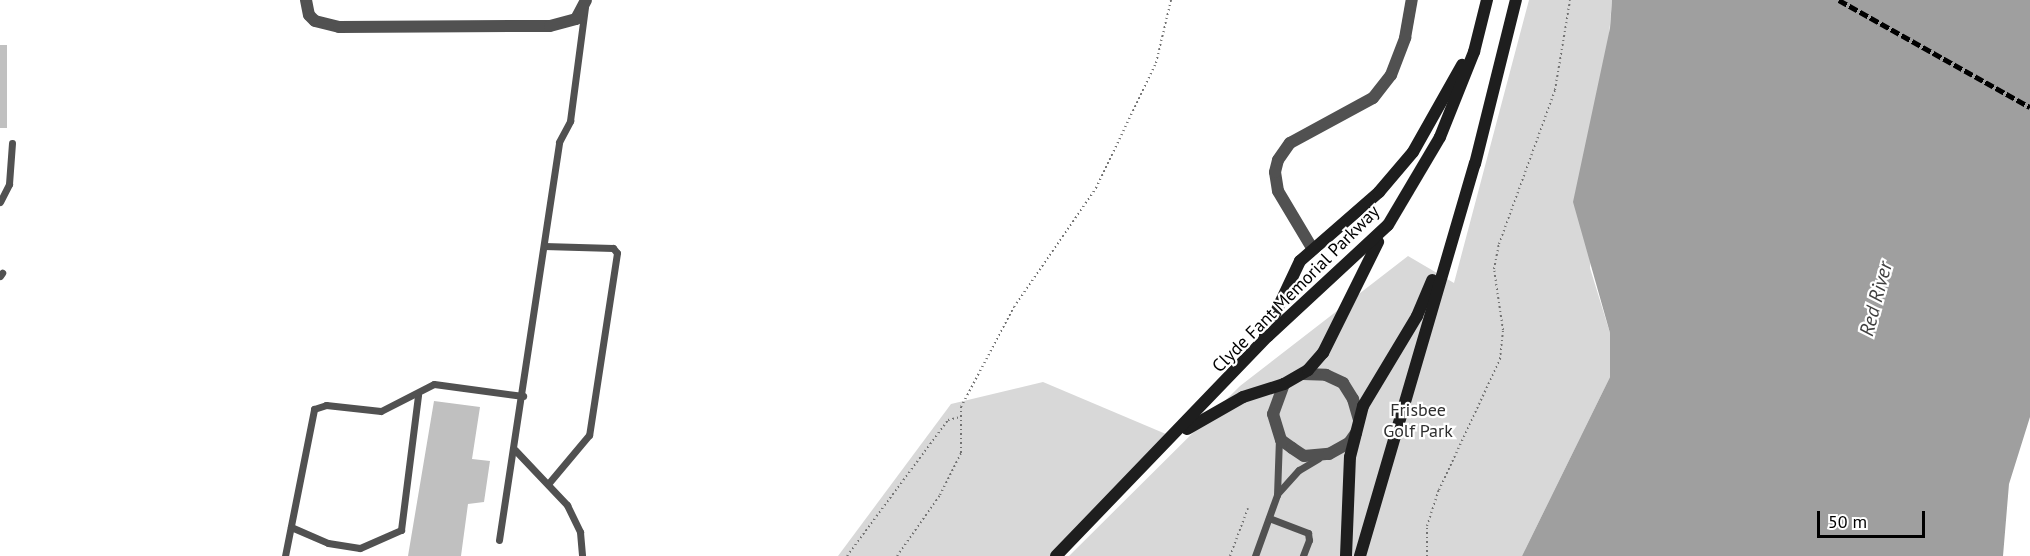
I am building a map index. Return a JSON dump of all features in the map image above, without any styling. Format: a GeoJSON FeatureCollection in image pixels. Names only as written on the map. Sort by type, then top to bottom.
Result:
{"type":"FeatureCollection","features":[{"type":"Feature","properties":{"kind":"main road","name":"Clyde Fant Memorial Parkway"},"geometry":{"type":"LineString","coordinates":[[1056,556],[1256,349],[1388,225],[1440,137],[1474,52],[1487,0]]}},
{"type":"Feature","properties":{"kind":"main road"},"geometry":{"type":"LineString","coordinates":[[1360,556],[1500,73],[1516,0]]}},
{"type":"Feature","properties":{"kind":"main road"},"geometry":{"type":"LineString","coordinates":[[1256,349],[1290,279],[1312,248],[1379,192],[1413,152],[1459,73],[1484,14]]}},
{"type":"Feature","properties":{"kind":"main road"},"geometry":{"type":"LineString","coordinates":[[1346,556],[1350,457],[1359,420],[1374,383],[1417,316],[1468,186]]}},
{"type":"Feature","properties":{"kind":"main road"},"geometry":{"type":"LineString","coordinates":[[1173,437],[1243,397],[1284,384],[1303,374],[1323,353],[1352,289],[1388,225]]}},
{"type":"Feature","properties":{"kind":"street"},"geometry":{"type":"LineString","coordinates":[[306,0],[309,15],[315,21],[339,27],[550,26],[576,19],[586,1]]}},
{"type":"Feature","properties":{"kind":"street"},"geometry":{"type":"LineString","coordinates":[[1312,248],[1278,191],[1278,160],[1290,144],[1373,98],[1391,75],[1405,38],[1412,0]]}},
{"type":"Feature","properties":{"kind":"street"},"geometry":{"type":"LineString","coordinates":[[1303,374],[1326,375],[1343,383],[1353,399],[1359,420]]}},
{"type":"Feature","properties":{"kind":"street"},"geometry":{"type":"LineString","coordinates":[[1284,384],[1273,414],[1279,435],[1304,456],[1324,456],[1339,450],[1356,433]]}},
{"type":"Feature","properties":{"kind":"lane"},"geometry":{"type":"LineString","coordinates":[[499,540],[515,450],[559,142],[570,122],[586,1]]}},
{"type":"Feature","properties":{"kind":"lane"},"geometry":{"type":"LineString","coordinates":[[0,202],[9,184],[12,143]]}},
{"type":"Feature","properties":{"kind":"lane"},"geometry":{"type":"LineString","coordinates":[[544,246],[613,248],[617,254],[589,435],[548,484]]}},
{"type":"Feature","properties":{"kind":"lane"},"geometry":{"type":"LineString","coordinates":[[285,556],[314,409],[326,405],[381,411],[434,384],[523,396]]}},
{"type":"Feature","properties":{"kind":"lane"},"geometry":{"type":"LineString","coordinates":[[291,527],[328,543],[360,548],[400,530],[418,394]]}},
{"type":"Feature","properties":{"kind":"lane"},"geometry":{"type":"LineString","coordinates":[[1255,556],[1276,495],[1279,435]]}},
{"type":"Feature","properties":{"kind":"lane"},"geometry":{"type":"LineString","coordinates":[[515,450],[567,505],[580,532],[582,556]]}},
{"type":"Feature","properties":{"kind":"lane"},"geometry":{"type":"LineString","coordinates":[[1276,495],[1299,470],[1324,456]]}},
{"type":"Feature","properties":{"kind":"lane"},"geometry":{"type":"LineString","coordinates":[[1269,518],[1308,533],[1309,540],[1303,556]]}},
{"type":"Feature","properties":{"kind":"path"},"geometry":{"type":"LineString","coordinates":[[897,556],[940,495],[962,453],[961,407],[1014,307],[1096,188],[1156,63],[1171,0]]}},
{"type":"Feature","properties":{"kind":"path"},"geometry":{"type":"LineString","coordinates":[[1427,556],[1427,526],[1439,490],[1500,359],[1503,330],[1494,269],[1498,244],[1555,90],[1570,0]]}},
{"type":"Feature","properties":{"kind":"path"},"geometry":{"type":"LineString","coordinates":[[846,556],[948,420],[962,417]]}},
{"type":"Feature","properties":{"kind":"path"},"geometry":{"type":"LineString","coordinates":[[1230,556],[1248,508]]}},
{"type":"Feature","properties":{"kind":"green space","name":"Frisbee Golf Park"},"geometry":{"type":"Polygon","coordinates":[[[1529,0],[1612,0],[1590,268],[1610,333],[1610,377],[1522,556],[1069,556],[1240,386],[1408,256],[1454,283],[1529,0]]]}},
{"type":"Feature","properties":{"kind":"green space"},"geometry":{"type":"Polygon","coordinates":[[[1043,382],[1173,437],[1051,556],[838,556],[951,404],[1043,382]]]}},
{"type":"Feature","properties":{"kind":"water","name":"Red River"},"geometry":{"type":"Polygon","coordinates":[[[1612,0],[2030,0],[2030,417],[2009,484],[2003,556],[1522,556],[1610,377],[1610,333],[1573,202],[1610,28],[1612,0]]]}},
{"type":"Feature","properties":{"kind":"building"},"geometry":{"type":"Polygon","coordinates":[[[0,45],[7,45],[7,128],[0,128],[0,45]]]}},
{"type":"Feature","properties":{"kind":"building"},"geometry":{"type":"Polygon","coordinates":[[[434,401],[480,407],[472,459],[490,461],[484,502],[468,504],[461,556],[408,556],[434,401]]]}},
{"type":"Feature","properties":{"kind":"railway"},"geometry":{"type":"LineString","coordinates":[[1839,0],[2030,107]]}}]}
